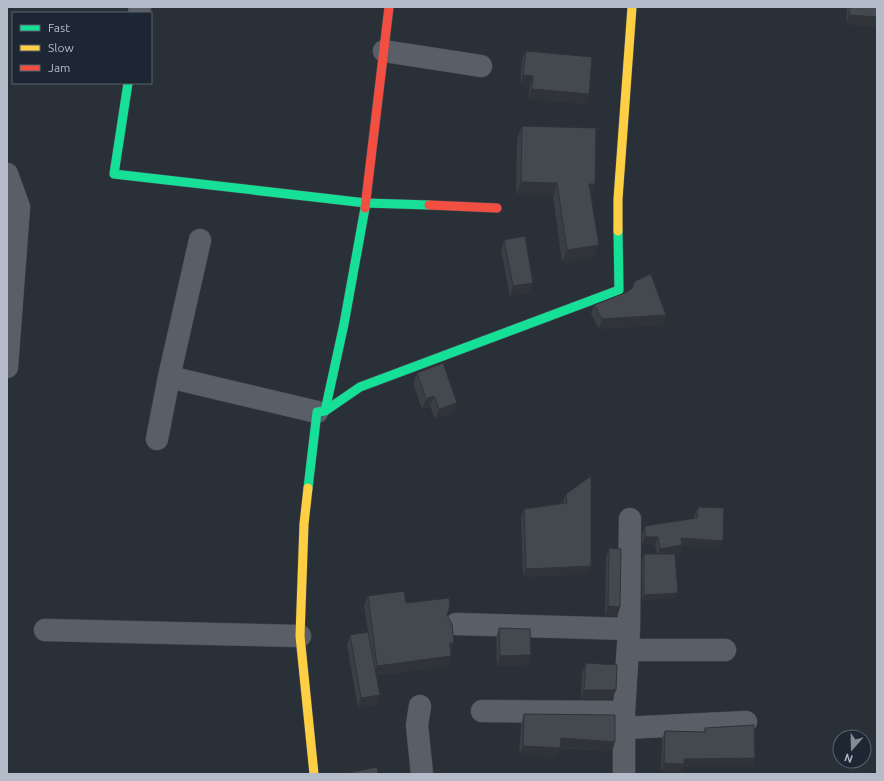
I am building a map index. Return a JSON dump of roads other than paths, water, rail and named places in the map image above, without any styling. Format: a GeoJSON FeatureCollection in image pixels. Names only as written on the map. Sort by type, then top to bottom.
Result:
{"type":"FeatureCollection","features":[{"type":"Feature","properties":{"kind":"street"},"geometry":{"type":"LineString","coordinates":[[314,774],[300,636],[304,524],[321,411],[344,324],[366,203],[389,7]]}},
{"type":"Feature","properties":{"kind":"street"},"geometry":{"type":"LineString","coordinates":[[169,377],[321,411],[360,387],[436,360],[618,290],[618,199],[632,7]]}},
{"type":"Feature","properties":{"kind":"street"},"geometry":{"type":"LineString","coordinates":[[384,51],[481,66]]}},
{"type":"Feature","properties":{"kind":"street"},"geometry":{"type":"LineString","coordinates":[[128,84],[114,174],[366,203],[497,208]]}},
{"type":"Feature","properties":{"kind":"street"},"geometry":{"type":"LineString","coordinates":[[7,367],[19,207],[8,181]]}},
{"type":"Feature","properties":{"kind":"street"},"geometry":{"type":"LineString","coordinates":[[157,439],[169,377],[200,240]]}},
{"type":"Feature","properties":{"kind":"street"},"geometry":{"type":"LineString","coordinates":[[624,774],[624,720],[629,640],[630,520]]}},
{"type":"Feature","properties":{"kind":"street"},"geometry":{"type":"LineString","coordinates":[[456,624],[725,650]]}},
{"type":"Feature","properties":{"kind":"street"},"geometry":{"type":"LineString","coordinates":[[45,630],[300,636]]}},
{"type":"Feature","properties":{"kind":"street"},"geometry":{"type":"LineString","coordinates":[[420,706],[417,725],[422,774]]}},
{"type":"Feature","properties":{"kind":"street"},"geometry":{"type":"LineString","coordinates":[[482,711],[624,720],[746,722]]}}]}
